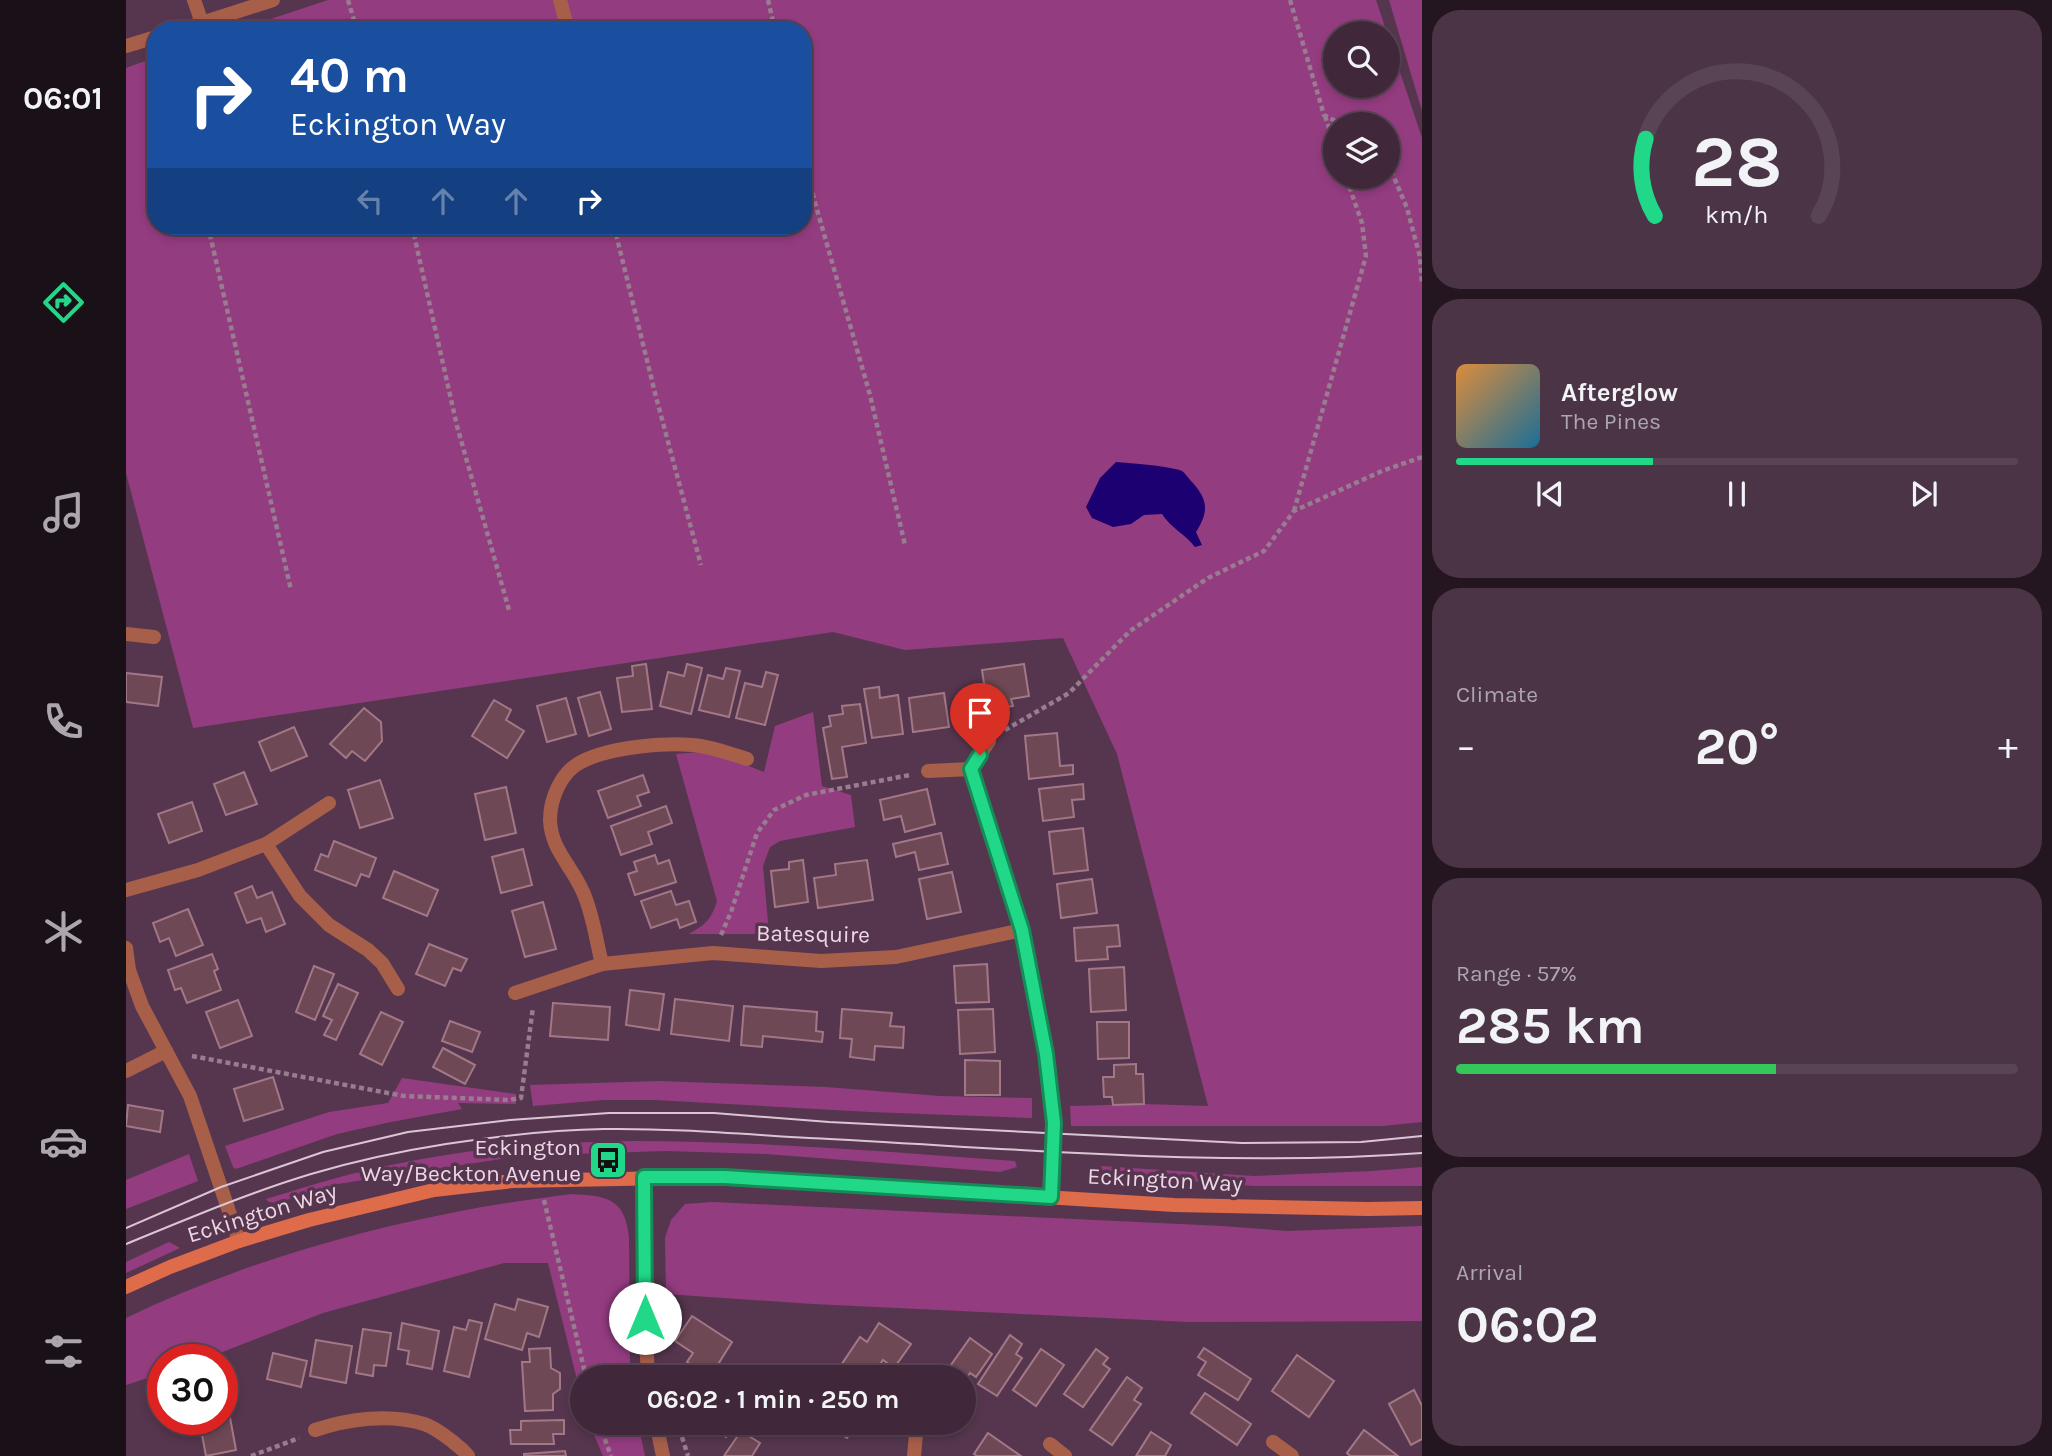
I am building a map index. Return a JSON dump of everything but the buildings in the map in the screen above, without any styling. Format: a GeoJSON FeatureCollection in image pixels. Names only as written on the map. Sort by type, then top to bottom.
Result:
{"type":"FeatureCollection","features":[{"type":"Feature","properties":{"kind":"main road","name":"Eckington Way"},"geometry":{"type":"LineString","coordinates":[[126,1287],[239,1241],[309,1220],[434,1190],[539,1179],[725,1177],[1174,1205],[1422,1208]]}},
{"type":"Feature","properties":{"kind":"street"},"geometry":{"type":"LineString","coordinates":[[194,0],[201,21]]}},
{"type":"Feature","properties":{"kind":"street"},"geometry":{"type":"LineString","coordinates":[[208,21],[273,0]]}},
{"type":"Feature","properties":{"kind":"street"},"geometry":{"type":"LineString","coordinates":[[561,0],[566,21]]}},
{"type":"Feature","properties":{"kind":"street"},"geometry":{"type":"LineString","coordinates":[[126,46],[147,40]]}},
{"type":"Feature","properties":{"kind":"street"},"geometry":{"type":"LineString","coordinates":[[126,634],[154,638]]}},
{"type":"Feature","properties":{"kind":"street"},"geometry":{"type":"LineString","coordinates":[[971,769],[989,741]]}},
{"type":"Feature","properties":{"kind":"street"},"geometry":{"type":"LineString","coordinates":[[602,964],[583,891],[554,844],[550,820],[555,796],[562,780],[580,762],[616,751],[657,744],[700,746],[747,759]]}},
{"type":"Feature","properties":{"kind":"street"},"geometry":{"type":"LineString","coordinates":[[928,771],[971,769]]}},
{"type":"Feature","properties":{"kind":"street"},"geometry":{"type":"LineString","coordinates":[[971,769],[1022,930],[1046,1054],[1054,1116],[1051,1197]]}},
{"type":"Feature","properties":{"kind":"street"},"geometry":{"type":"LineString","coordinates":[[126,891],[198,870],[266,844],[329,803]]}},
{"type":"Feature","properties":{"kind":"street"},"geometry":{"type":"LineString","coordinates":[[266,844],[300,896],[329,925],[368,950],[382,963],[398,989]]}},
{"type":"Feature","properties":{"kind":"street","name":"Batesquire"},"geometry":{"type":"LineString","coordinates":[[515,993],[602,964],[713,953],[821,961],[896,957],[1022,930]]}},
{"type":"Feature","properties":{"kind":"street"},"geometry":{"type":"LineString","coordinates":[[126,948],[129,970],[142,1006],[190,1096],[239,1241]]}},
{"type":"Feature","properties":{"kind":"street"},"geometry":{"type":"LineString","coordinates":[[126,1071],[166,1051]]}},
{"type":"Feature","properties":{"kind":"street"},"geometry":{"type":"LineString","coordinates":[[644,1177],[647,1365]]}},
{"type":"Feature","properties":{"kind":"street"},"geometry":{"type":"LineString","coordinates":[[315,1430],[339,1422],[405,1420],[426,1424],[446,1436],[468,1456]]}},
{"type":"Feature","properties":{"kind":"street"},"geometry":{"type":"LineString","coordinates":[[659,1435],[663,1456]]}},
{"type":"Feature","properties":{"kind":"street"},"geometry":{"type":"LineString","coordinates":[[914,1456],[916,1435]]}},
{"type":"Feature","properties":{"kind":"street"},"geometry":{"type":"LineString","coordinates":[[1273,1442],[1292,1456]]}},
{"type":"Feature","properties":{"kind":"street"},"geometry":{"type":"LineString","coordinates":[[1050,1444],[1066,1456]]}},
{"type":"Feature","properties":{"kind":"path"},"geometry":{"type":"LineString","coordinates":[[348,0],[354,21]]}},
{"type":"Feature","properties":{"kind":"path"},"geometry":{"type":"LineString","coordinates":[[768,0],[773,21]]}},
{"type":"Feature","properties":{"kind":"path"},"geometry":{"type":"LineString","coordinates":[[1290,0],[1323,112]]}},
{"type":"Feature","properties":{"kind":"path"},"geometry":{"type":"LineString","coordinates":[[989,741],[1069,693],[1130,631],[1208,578],[1264,551],[1294,511],[1366,256],[1362,223],[1350,189]]}},
{"type":"Feature","properties":{"kind":"path"},"geometry":{"type":"LineString","coordinates":[[1398,189],[1420,257],[1422,285]]}},
{"type":"Feature","properties":{"kind":"path"},"geometry":{"type":"LineString","coordinates":[[812,190],[870,395],[905,545]]}},
{"type":"Feature","properties":{"kind":"path"},"geometry":{"type":"LineString","coordinates":[[210,235],[291,590]]}},
{"type":"Feature","properties":{"kind":"path"},"geometry":{"type":"LineString","coordinates":[[414,235],[457,426],[509,610]]}},
{"type":"Feature","properties":{"kind":"path"},"geometry":{"type":"LineString","coordinates":[[616,235],[701,565]]}},
{"type":"Feature","properties":{"kind":"path"},"geometry":{"type":"LineString","coordinates":[[1294,511],[1382,471],[1422,457]]}},
{"type":"Feature","properties":{"kind":"path"},"geometry":{"type":"LineString","coordinates":[[713,953],[731,912],[757,832],[774,810],[806,795],[928,771]]}},
{"type":"Feature","properties":{"kind":"path"},"geometry":{"type":"LineString","coordinates":[[166,1051],[404,1096],[509,1100],[521,1098],[532,1010],[543,984]]}},
{"type":"Feature","properties":{"kind":"path"},"geometry":{"type":"LineString","coordinates":[[539,1179],[583,1365]]}},
{"type":"Feature","properties":{"kind":"path"},"geometry":{"type":"LineString","coordinates":[[251,1456],[315,1430]]}},
{"type":"Feature","properties":{"kind":"path"},"geometry":{"type":"LineString","coordinates":[[603,1435],[611,1456]]}},
{"type":"Feature","properties":{"kind":"shaded area"},"geometry":{"type":"Polygon","coordinates":[[[328,0],[1376,0],[1383,21],[1323,21],[1323,98],[1400,98],[1400,72],[1422,138],[1422,1122],[1383,1126],[1071,1126],[1070,1106],[1208,1106],[1117,754],[1063,638],[905,650],[833,632],[193,728],[126,473],[126,68],[147,60],[147,235],[812,235],[812,21],[264,21],[328,0]]]}},
{"type":"Feature","properties":{"kind":"shaded area"},"geometry":{"type":"Polygon","coordinates":[[[1389,0],[1422,0],[1422,111],[1400,37],[1400,21],[1395,21],[1389,0]]]}},
{"type":"Feature","properties":{"kind":"shaded area"},"geometry":{"type":"Polygon","coordinates":[[[1116,462],[1160,466],[1183,472],[1198,489],[1204,501],[1205,513],[1196,532],[1202,545],[1195,547],[1162,514],[1144,515],[1131,524],[1113,527],[1092,518],[1086,507],[1100,478],[1116,462]]]}},
{"type":"Feature","properties":{"kind":"shaded area"},"geometry":{"type":"Polygon","coordinates":[[[813,712],[822,786],[851,795],[855,827],[780,841],[770,847],[763,866],[769,934],[689,934],[707,921],[717,901],[676,754],[710,751],[764,772],[775,726],[813,712]]]}},
{"type":"Feature","properties":{"kind":"shaded area"},"geometry":{"type":"Polygon","coordinates":[[[402,1078],[516,1094],[516,1104],[458,1103],[462,1109],[337,1134],[236,1169],[233,1167],[225,1146],[329,1112],[388,1103],[402,1078]]]}},
{"type":"Feature","properties":{"kind":"shaded area"},"geometry":{"type":"Polygon","coordinates":[[[659,1081],[826,1087],[940,1096],[1032,1098],[1032,1118],[655,1100],[604,1100],[533,1106],[530,1085],[659,1081]]]}},
{"type":"Feature","properties":{"kind":"shaded area"},"geometry":{"type":"Polygon","coordinates":[[[634,1141],[872,1151],[1015,1161],[1017,1167],[1000,1172],[766,1154],[666,1151],[517,1156],[516,1147],[520,1144],[634,1141]]]}},
{"type":"Feature","properties":{"kind":"shaded area"},"geometry":{"type":"Polygon","coordinates":[[[504,1147],[505,1156],[501,1159],[338,1184],[276,1203],[266,1199],[378,1168],[504,1147]]]}},
{"type":"Feature","properties":{"kind":"shaded area"},"geometry":{"type":"Polygon","coordinates":[[[189,1154],[198,1181],[126,1209],[126,1180],[189,1154]]]}},
{"type":"Feature","properties":{"kind":"shaded area"},"geometry":{"type":"Polygon","coordinates":[[[1101,1166],[1254,1176],[1422,1167],[1422,1186],[1254,1186],[1111,1175],[1096,1171],[1101,1166]]]}},
{"type":"Feature","properties":{"kind":"shaded area"},"geometry":{"type":"Polygon","coordinates":[[[572,1194],[604,1198],[618,1207],[627,1225],[629,1238],[630,1365],[573,1365],[548,1263],[504,1263],[323,1313],[238,1346],[147,1344],[147,1378],[126,1385],[126,1318],[212,1281],[300,1250],[391,1226],[482,1207],[572,1194]]]}},
{"type":"Feature","properties":{"kind":"shaded area"},"geometry":{"type":"Polygon","coordinates":[[[713,1202],[1288,1231],[1422,1226],[1422,1321],[1189,1322],[813,1304],[666,1294],[665,1238],[671,1220],[685,1204],[713,1202]]]}},
{"type":"Feature","properties":{"kind":"shaded area"},"geometry":{"type":"Polygon","coordinates":[[[169,1242],[180,1248],[126,1273],[126,1262],[169,1242]]]}},
{"type":"Feature","properties":{"kind":"shaded area"},"geometry":{"type":"Polygon","coordinates":[[[594,1435],[641,1435],[645,1456],[603,1456],[594,1435]]]}},
{"type":"Feature","properties":{"kind":"tram line"},"geometry":{"type":"LineString","coordinates":[[126,1228],[221,1187],[323,1152],[408,1132],[510,1120],[609,1113],[714,1113],[829,1122],[1242,1143],[1361,1142],[1422,1136]]}},
{"type":"Feature","properties":{"kind":"tram line"},"geometry":{"type":"LineString","coordinates":[[126,1244],[264,1189],[344,1165],[446,1144],[565,1131],[681,1130],[1192,1157],[1345,1157],[1422,1153]]}},
{"type":"Feature","properties":{"kind":"place","name":"Eckington Way/Beckton Avenue"},"geometry":{"type":"Point","coordinates":[608,1160]}},
{"type":"Feature","properties":{"kind":"route"},"geometry":{"type":"LineString","coordinates":[[645,1318],[644,1177],[725,1177],[1051,1197],[1054,1123],[1046,1054],[1022,930],[971,769],[980,755]]}}]}
